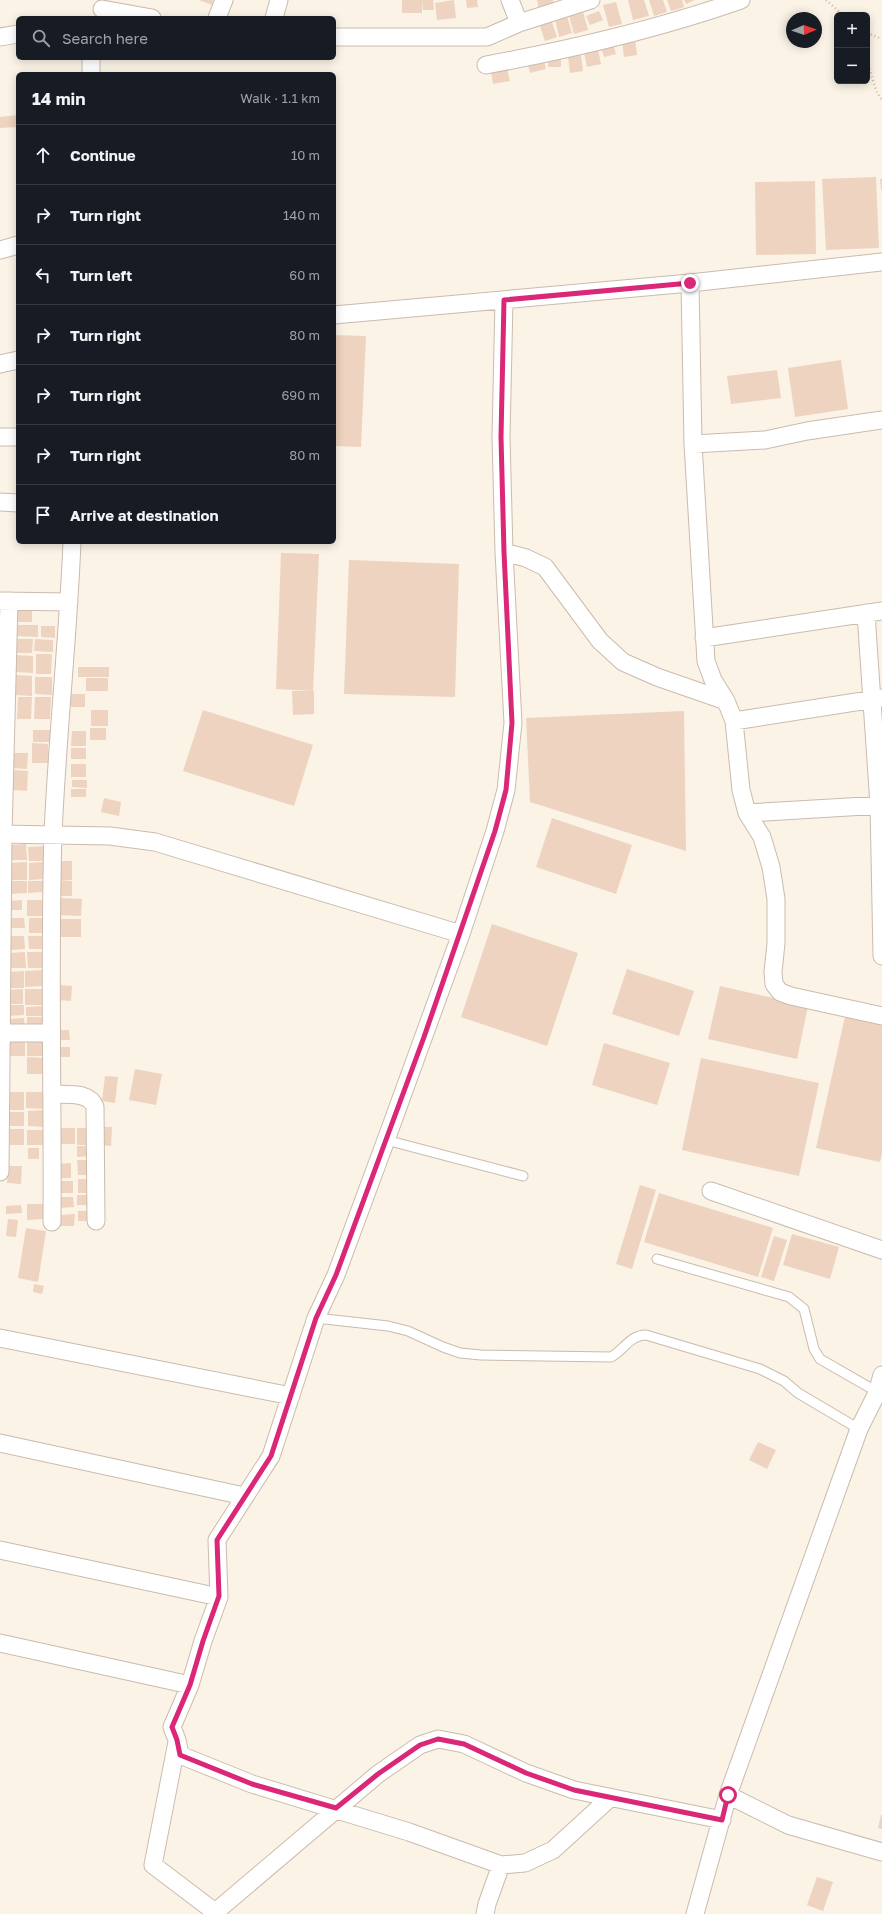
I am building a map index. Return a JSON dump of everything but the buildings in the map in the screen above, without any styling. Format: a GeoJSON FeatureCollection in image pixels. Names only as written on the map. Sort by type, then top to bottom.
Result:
{"type":"FeatureCollection","features":[{"type":"Feature","properties":{"kind":"street"},"geometry":{"type":"LineString","coordinates":[[218,16],[224,0]]}},
{"type":"Feature","properties":{"kind":"street"},"geometry":{"type":"LineString","coordinates":[[275,16],[279,0]]}},
{"type":"Feature","properties":{"kind":"street"},"geometry":{"type":"LineString","coordinates":[[510,0],[518,23]]}},
{"type":"Feature","properties":{"kind":"street"},"geometry":{"type":"LineString","coordinates":[[336,37],[487,37],[564,4],[591,0]]}},
{"type":"Feature","properties":{"kind":"street"},"geometry":{"type":"LineString","coordinates":[[486,65],[558,52],[644,31],[741,0]]}},
{"type":"Feature","properties":{"kind":"street"},"geometry":{"type":"LineString","coordinates":[[101,9],[141,16]]}},
{"type":"Feature","properties":{"kind":"street"},"geometry":{"type":"LineString","coordinates":[[0,37],[16,34]]}},
{"type":"Feature","properties":{"kind":"street"},"geometry":{"type":"LineString","coordinates":[[91,72],[92,60]]}},
{"type":"Feature","properties":{"kind":"street"},"geometry":{"type":"LineString","coordinates":[[0,250],[16,246]]}},
{"type":"Feature","properties":{"kind":"street"},"geometry":{"type":"LineString","coordinates":[[336,315],[690,283],[882,262]]}},
{"type":"Feature","properties":{"kind":"street"},"geometry":{"type":"LineString","coordinates":[[690,283],[693,444],[706,661],[713,680],[726,701],[734,722],[741,790],[747,813],[762,837],[771,867],[776,898],[776,943],[772,972],[774,984],[780,992],[791,996],[882,1016]]}},
{"type":"Feature","properties":{"kind":"street"},"geometry":{"type":"LineString","coordinates":[[504,300],[501,437],[504,552],[512,723],[506,790],[495,831],[461,934],[336,1275],[316,1318],[271,1456],[217,1540],[219,1596],[203,1641],[190,1685],[172,1727],[177,1740],[180,1755],[252,1784],[336,1808],[501,1865],[525,1863],[553,1850],[610,1798]]}},
{"type":"Feature","properties":{"kind":"street"},"geometry":{"type":"LineString","coordinates":[[0,364],[16,360]]}},
{"type":"Feature","properties":{"kind":"street"},"geometry":{"type":"LineString","coordinates":[[693,444],[765,440],[807,431],[882,420]]}},
{"type":"Feature","properties":{"kind":"street"},"geometry":{"type":"LineString","coordinates":[[0,437],[16,437]]}},
{"type":"Feature","properties":{"kind":"street"},"geometry":{"type":"LineString","coordinates":[[0,502],[16,502]]}},
{"type":"Feature","properties":{"kind":"street"},"geometry":{"type":"LineString","coordinates":[[52,1222],[53,1094],[50,1033],[54,835],[70,602],[72,544]]}},
{"type":"Feature","properties":{"kind":"street"},"geometry":{"type":"LineString","coordinates":[[504,552],[537,562],[545,567],[600,641],[623,662],[657,677],[726,701]]}},
{"type":"Feature","properties":{"kind":"street"},"geometry":{"type":"LineString","coordinates":[[0,1168],[4,601],[70,602]]}},
{"type":"Feature","properties":{"kind":"street"},"geometry":{"type":"LineString","coordinates":[[704,638],[874,612],[881,805],[882,956]]}},
{"type":"Feature","properties":{"kind":"street"},"geometry":{"type":"LineString","coordinates":[[734,722],[877,699]]}},
{"type":"Feature","properties":{"kind":"street"},"geometry":{"type":"LineString","coordinates":[[747,813],[881,805]]}},
{"type":"Feature","properties":{"kind":"street"},"geometry":{"type":"LineString","coordinates":[[2,835],[110,836],[155,842],[461,934]]}},
{"type":"Feature","properties":{"kind":"street"},"geometry":{"type":"LineString","coordinates":[[1,1033],[50,1033]]}},
{"type":"Feature","properties":{"kind":"street"},"geometry":{"type":"LineString","coordinates":[[53,1094],[84,1096],[93,1102],[95,1107],[96,1221]]}},
{"type":"Feature","properties":{"kind":"street"},"geometry":{"type":"LineString","coordinates":[[710,1191],[882,1250]]}},
{"type":"Feature","properties":{"kind":"street"},"geometry":{"type":"LineString","coordinates":[[0,1338],[291,1396]]}},
{"type":"Feature","properties":{"kind":"street"},"geometry":{"type":"LineString","coordinates":[[695,1914],[728,1795],[859,1430],[879,1394],[882,1375]]}},
{"type":"Feature","properties":{"kind":"street"},"geometry":{"type":"LineString","coordinates":[[0,1443],[244,1496]]}},
{"type":"Feature","properties":{"kind":"street"},"geometry":{"type":"LineString","coordinates":[[0,1550],[219,1596]]}},
{"type":"Feature","properties":{"kind":"street"},"geometry":{"type":"LineString","coordinates":[[0,1643],[190,1685]]}},
{"type":"Feature","properties":{"kind":"street"},"geometry":{"type":"LineString","coordinates":[[177,1740],[152,1865],[214,1913],[336,1808],[378,1774],[420,1745],[438,1739],[464,1744],[526,1773],[574,1790],[722,1820]]}},
{"type":"Feature","properties":{"kind":"street"},"geometry":{"type":"LineString","coordinates":[[728,1795],[788,1825],[882,1852]]}},
{"type":"Feature","properties":{"kind":"street"},"geometry":{"type":"LineString","coordinates":[[485,1914],[486,1904],[501,1865]]}},
{"type":"Feature","properties":{"kind":"lane"},"geometry":{"type":"LineString","coordinates":[[386,1140],[523,1176]]}},
{"type":"Feature","properties":{"kind":"lane"},"geometry":{"type":"LineString","coordinates":[[657,1259],[789,1297],[804,1309],[814,1350],[820,1359],[879,1394]]}},
{"type":"Feature","properties":{"kind":"lane"},"geometry":{"type":"LineString","coordinates":[[316,1318],[388,1326],[408,1331],[455,1351],[482,1355],[611,1357],[621,1351],[632,1338],[638,1335],[646,1335],[760,1369],[774,1375],[798,1393],[859,1430]]}},
{"type":"Feature","properties":{"kind":"path"},"geometry":{"type":"LineString","coordinates":[[826,0],[840,12]]}},
{"type":"Feature","properties":{"kind":"path"},"geometry":{"type":"LineString","coordinates":[[870,34],[882,39]]}},
{"type":"Feature","properties":{"kind":"path"},"geometry":{"type":"LineString","coordinates":[[870,71],[877,93],[882,100]]}},
{"type":"Feature","properties":{"kind":"route"},"geometry":{"type":"LineString","coordinates":[[690,283],[504,300],[501,437],[504,552],[512,723],[506,790],[495,831],[475,887],[461,934],[336,1275],[316,1318],[271,1456],[217,1540],[219,1596],[203,1641],[190,1685],[172,1727],[177,1740],[180,1755],[252,1784],[336,1808],[378,1774],[420,1745],[438,1739],[464,1744],[526,1773],[574,1790],[722,1820],[728,1795]]}}]}
